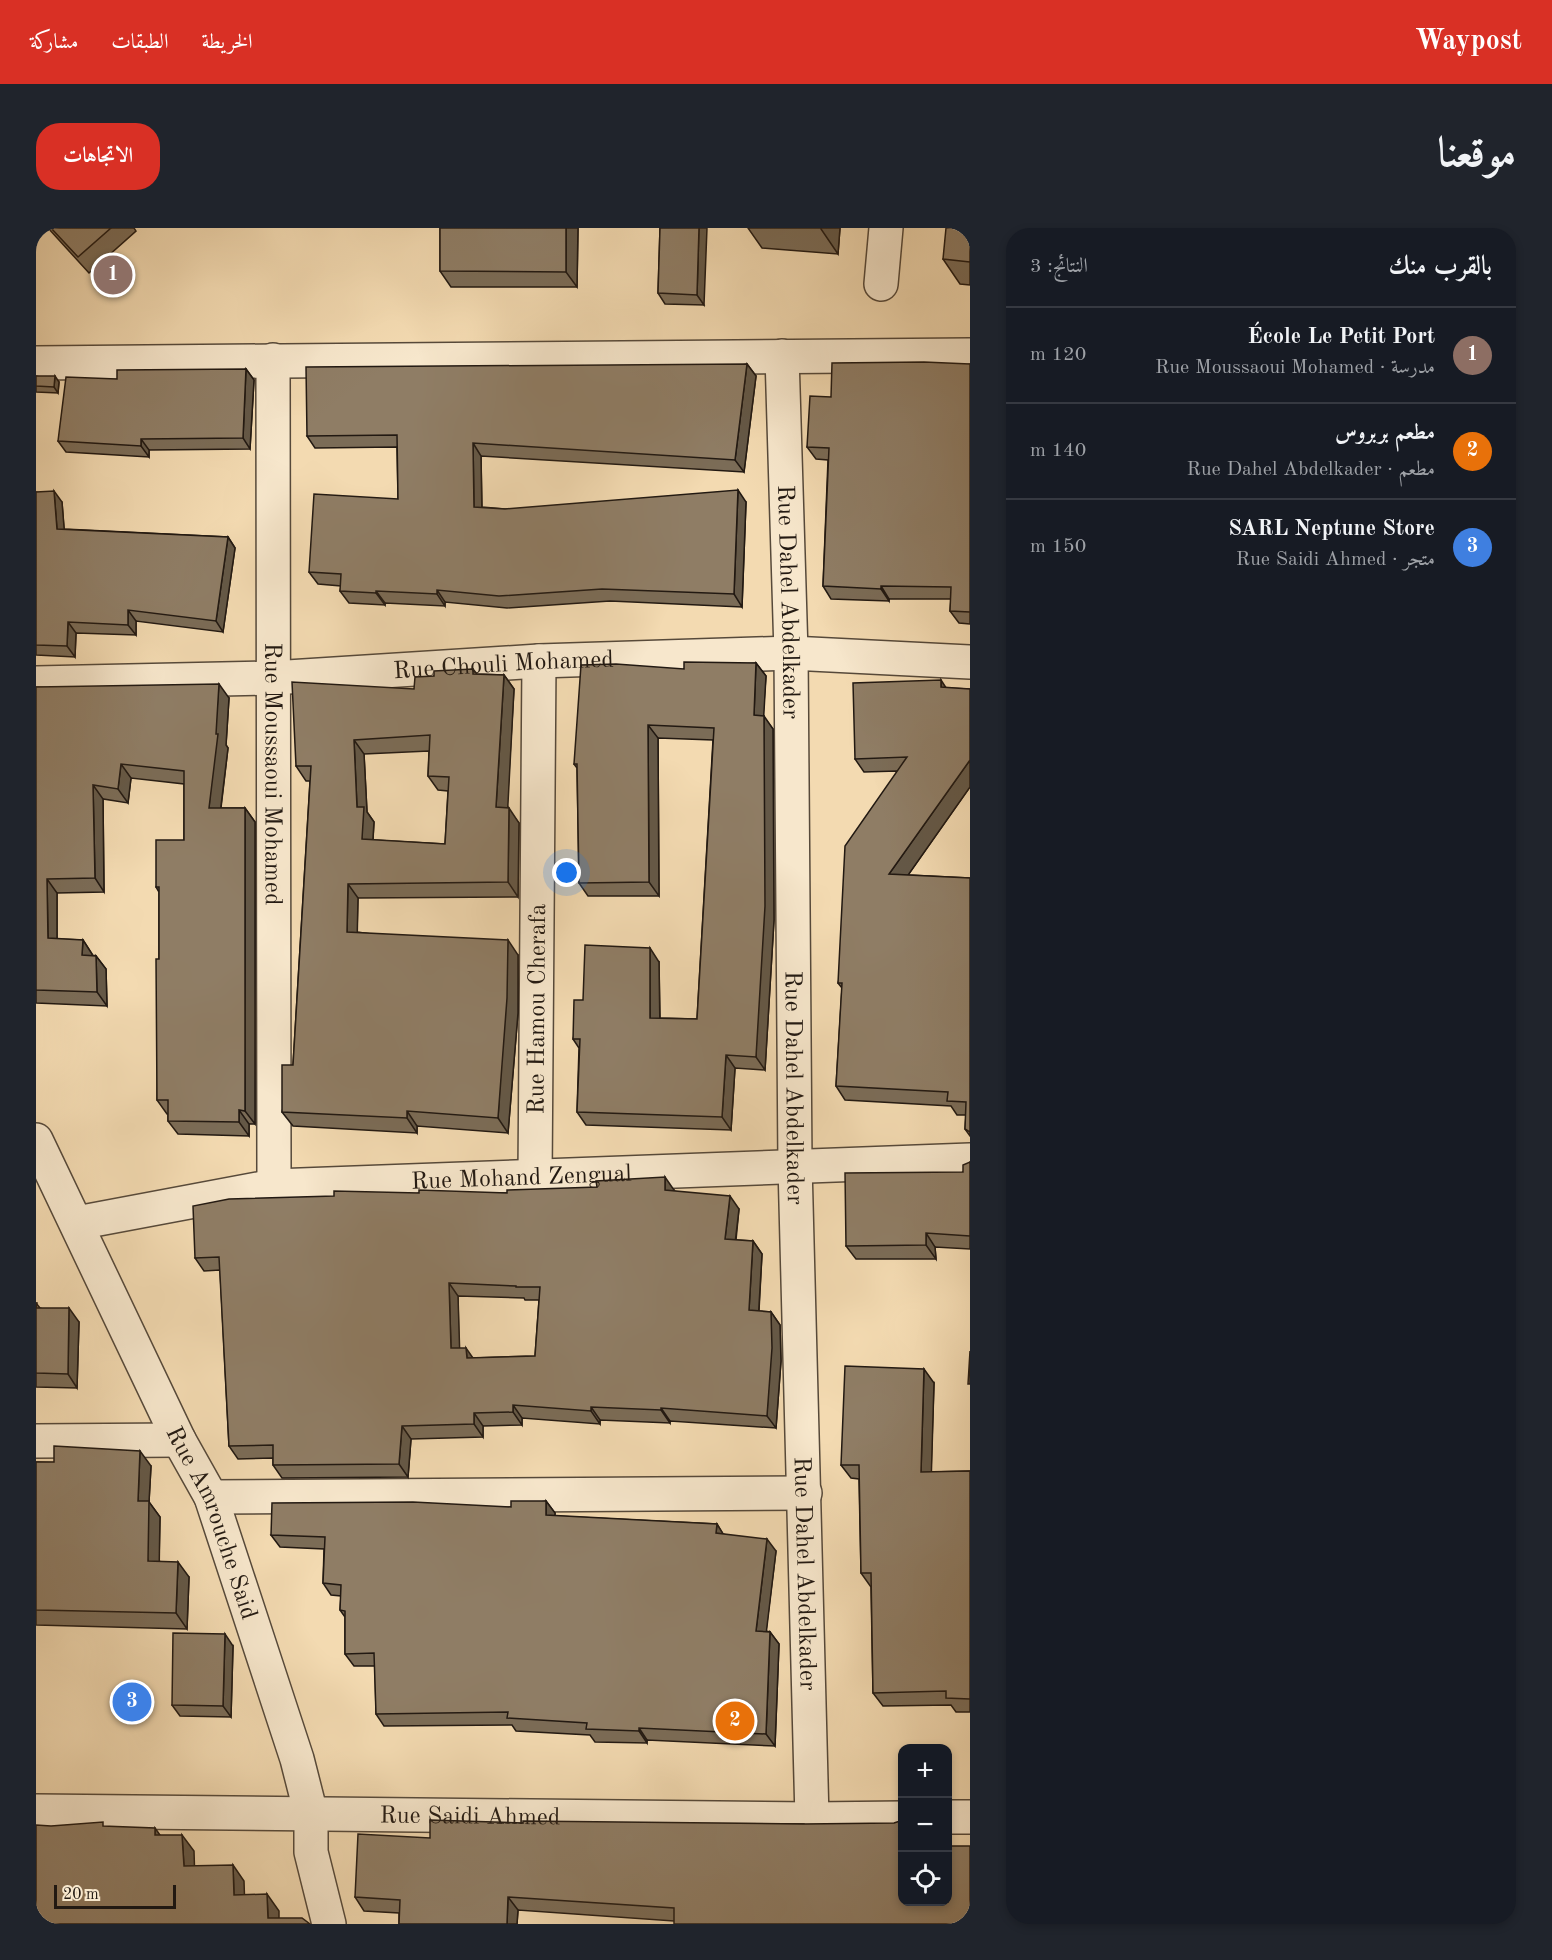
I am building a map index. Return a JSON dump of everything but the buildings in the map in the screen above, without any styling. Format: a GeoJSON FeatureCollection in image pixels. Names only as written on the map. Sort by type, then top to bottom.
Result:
{"type":"FeatureCollection","features":[{"type":"Feature","properties":{"kind":"street"},"geometry":{"type":"LineString","coordinates":[[881,284],[886,228]]}},
{"type":"Feature","properties":{"kind":"street"},"geometry":{"type":"LineString","coordinates":[[36,363],[970,354]]}},
{"type":"Feature","properties":{"kind":"street","name":"Rue Dahel Abdelkader"},"geometry":{"type":"LineString","coordinates":[[782,356],[791,653],[795,1166],[812,1820]]}},
{"type":"Feature","properties":{"kind":"street","name":"Rue Moussaoui Mohamed"},"geometry":{"type":"LineString","coordinates":[[273,360],[273,1186]]}},
{"type":"Feature","properties":{"kind":"street","name":"Rue Chouli Mohamed"},"geometry":{"type":"LineString","coordinates":[[36,683],[272,678],[539,660],[791,653],[970,662]]}},
{"type":"Feature","properties":{"kind":"street","name":"Rue Hamou Cherafa"},"geometry":{"type":"LineString","coordinates":[[534,1176],[539,660]]}},
{"type":"Feature","properties":{"kind":"street","name":"Rue Amrouche Said"},"geometry":{"type":"LineString","coordinates":[[36,1140],[179,1440],[211,1497],[297,1760],[310,1814],[311,1852],[329,1924]]}},
{"type":"Feature","properties":{"kind":"street","name":"Rue Mohand Zengual"},"geometry":{"type":"LineString","coordinates":[[76,1223],[273,1186],[970,1160]]}},
{"type":"Feature","properties":{"kind":"street"},"geometry":{"type":"LineString","coordinates":[[36,1441],[179,1440]]}},
{"type":"Feature","properties":{"kind":"street"},"geometry":{"type":"LineString","coordinates":[[211,1497],[805,1492]]}},
{"type":"Feature","properties":{"kind":"street","name":"Rue Saidi Ahmed"},"geometry":{"type":"LineString","coordinates":[[36,1811],[812,1820],[898,1818]]}},
{"type":"Feature","properties":{"kind":"street"},"geometry":{"type":"LineString","coordinates":[[952,1817],[970,1817]]}},
{"type":"Feature","properties":{"kind":"place","name":"École Le Petit Port"},"geometry":{"type":"Point","coordinates":[113,275]}},
{"type":"Feature","properties":{"kind":"place","name":"SARL Neptune Store"},"geometry":{"type":"Point","coordinates":[132,1702]}},
{"type":"Feature","properties":{"kind":"place","name":"مطعم بربروس"},"geometry":{"type":"Point","coordinates":[735,1721]}}]}
